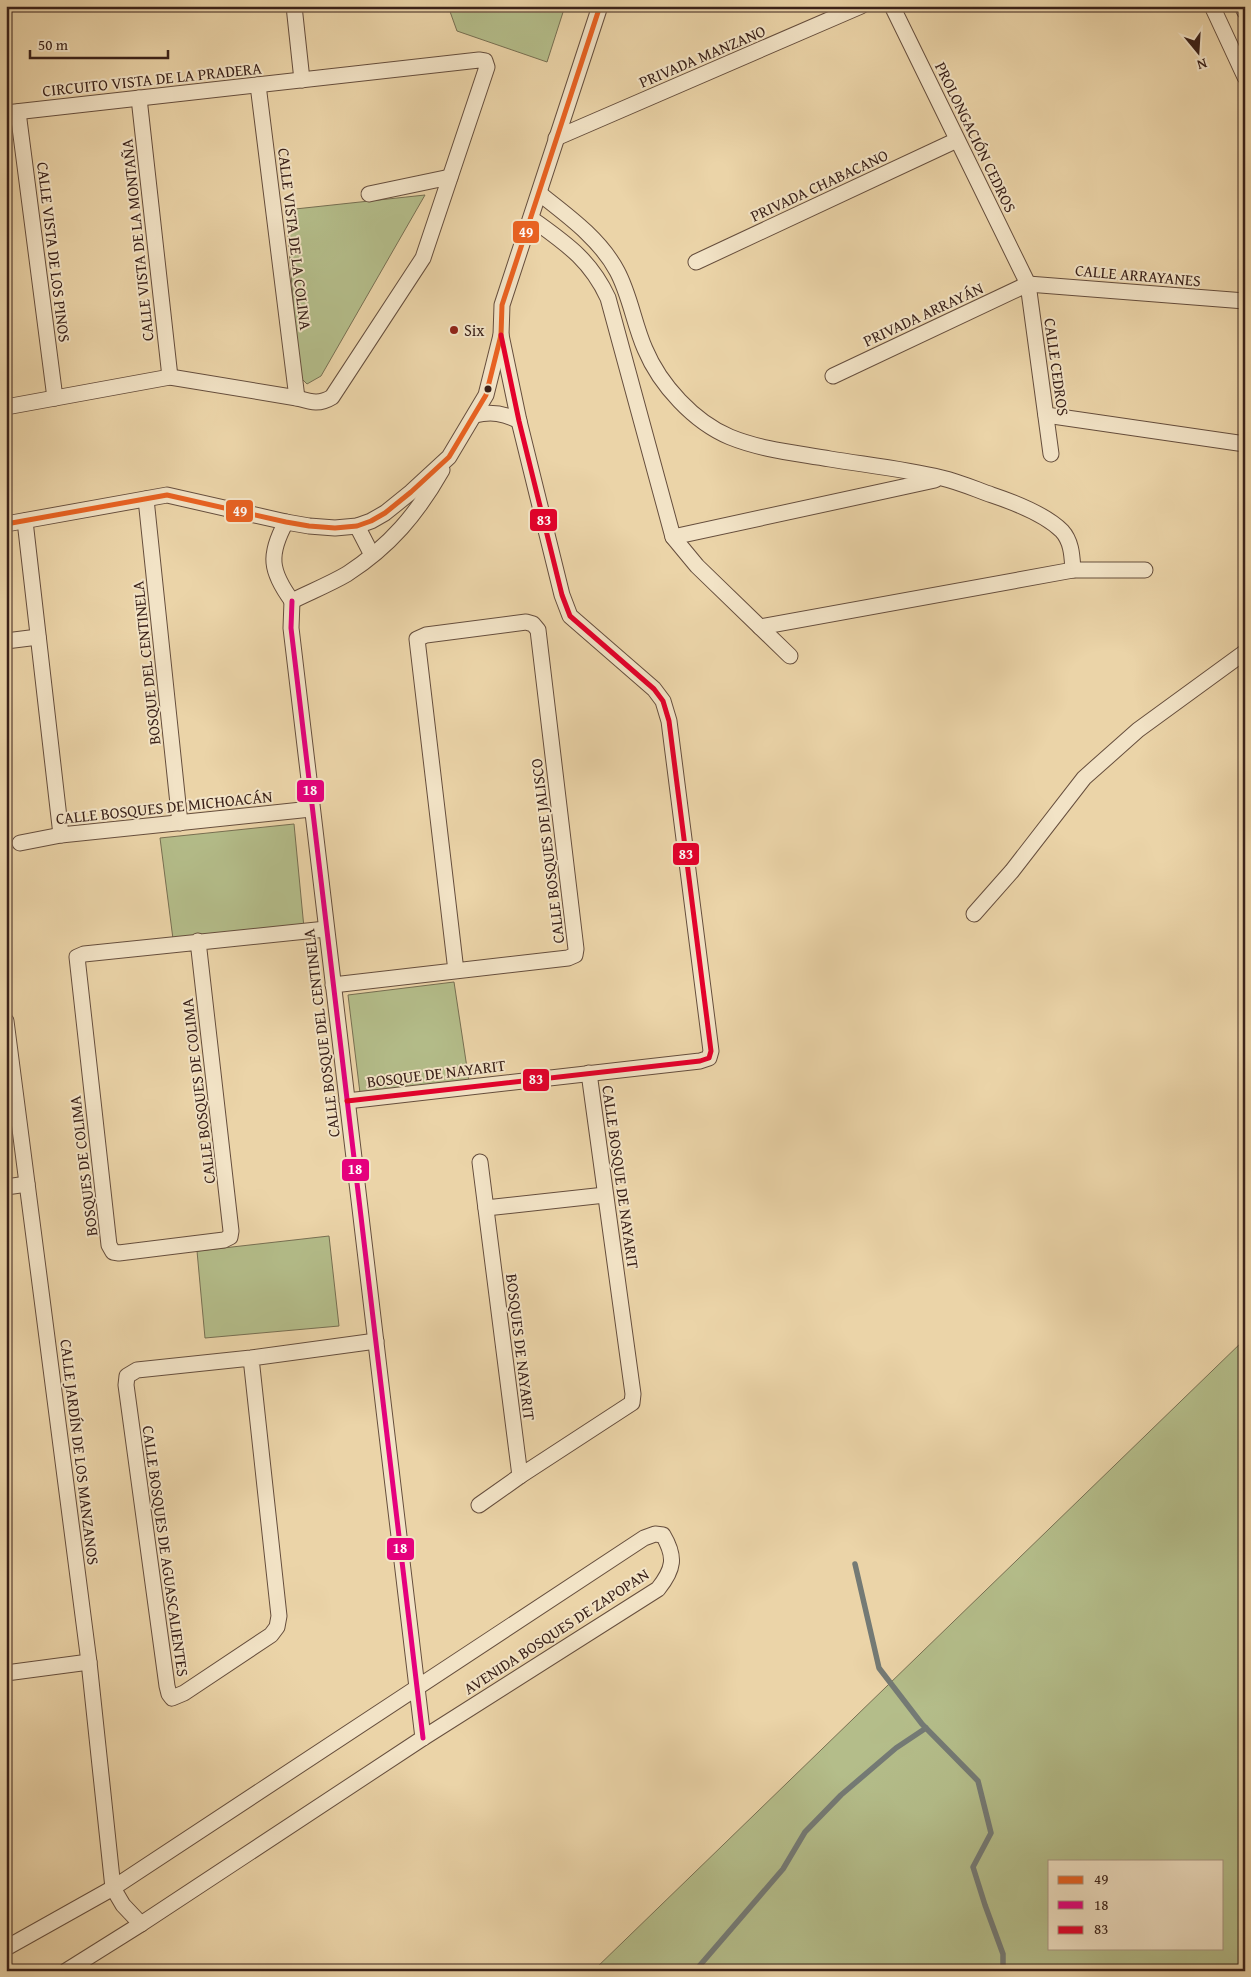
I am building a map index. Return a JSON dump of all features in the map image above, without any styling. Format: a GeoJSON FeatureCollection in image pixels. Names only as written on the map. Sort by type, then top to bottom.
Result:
{"type":"FeatureCollection","features":[{"type":"Feature","properties":{"kind":"street"},"geometry":{"type":"LineString","coordinates":[[294,6],[302,80]]}},
{"type":"Feature","properties":{"kind":"street"},"geometry":{"type":"LineString","coordinates":[[286,522],[275,542],[274,563],[280,584],[292,601],[346,574],[372,555],[401,529],[423,502],[486,395],[501,335],[502,305],[532,219],[556,138],[600,6]]}},
{"type":"Feature","properties":{"kind":"street","name":"PRIVADA MANZANO"},"geometry":{"type":"LineString","coordinates":[[556,138],[861,6]]}},
{"type":"Feature","properties":{"kind":"street","name":"PROLONGACIÓN CEDROS"},"geometry":{"type":"LineString","coordinates":[[892,6],[1028,284]]}},
{"type":"Feature","properties":{"kind":"street"},"geometry":{"type":"LineString","coordinates":[[1212,6],[1245,77]]}},
{"type":"Feature","properties":{"kind":"street"},"geometry":{"type":"LineString","coordinates":[[1242,6],[1245,12]]}},
{"type":"Feature","properties":{"kind":"street","name":"CIRCUITO VISTA DE LA PRADERA"},"geometry":{"type":"LineString","coordinates":[[6,407],[170,377],[297,398],[316,403],[324,402],[332,397],[423,258],[487,67],[486,61],[479,60],[12,112]]}},
{"type":"Feature","properties":{"kind":"street","name":"CALLE VISTA DE LA COLINA"},"geometry":{"type":"LineString","coordinates":[[258,85],[297,398]]}},
{"type":"Feature","properties":{"kind":"street","name":"CALLE VISTA DE LA MONTAÑA"},"geometry":{"type":"LineString","coordinates":[[140,98],[170,377]]}},
{"type":"Feature","properties":{"kind":"street","name":"CALLE VISTA DE LOS PINOS"},"geometry":{"type":"LineString","coordinates":[[12,112],[55,398]]}},
{"type":"Feature","properties":{"kind":"street","name":"PRIVADA CHABACANO"},"geometry":{"type":"LineString","coordinates":[[696,262],[958,140]]}},
{"type":"Feature","properties":{"kind":"street"},"geometry":{"type":"LineString","coordinates":[[369,194],[450,177]]}},
{"type":"Feature","properties":{"kind":"street"},"geometry":{"type":"LineString","coordinates":[[540,194],[572,219],[598,244],[617,270],[645,348],[656,370],[679,398],[704,422],[729,436],[761,448],[943,478],[1016,503],[1038,514],[1062,531],[1071,546],[1073,570]]}},
{"type":"Feature","properties":{"kind":"street"},"geometry":{"type":"LineString","coordinates":[[532,219],[571,247],[593,270],[608,298],[673,537],[698,566],[790,656]]}},
{"type":"Feature","properties":{"kind":"street","name":"CALLE ARRAYANES"},"geometry":{"type":"LineString","coordinates":[[1028,284],[1245,301]]}},
{"type":"Feature","properties":{"kind":"street","name":"PRIVADA ARRAYÁN"},"geometry":{"type":"LineString","coordinates":[[833,376],[1028,284]]}},
{"type":"Feature","properties":{"kind":"street","name":"CALLE CEDROS"},"geometry":{"type":"LineString","coordinates":[[1028,284],[1051,454]]}},
{"type":"Feature","properties":{"kind":"street","name":"CALLE BOSQUE DE NAYARIT"},"geometry":{"type":"LineString","coordinates":[[501,335],[562,595],[570,616],[654,689],[664,702],[669,720],[711,1051],[709,1058],[700,1061],[589,1073],[633,1394],[632,1403],[520,1476]]}},
{"type":"Feature","properties":{"kind":"street"},"geometry":{"type":"LineString","coordinates":[[630,377],[656,370]]}},
{"type":"Feature","properties":{"kind":"street"},"geometry":{"type":"LineString","coordinates":[[474,415],[488,412],[507,415],[520,421]]}},
{"type":"Feature","properties":{"kind":"street"},"geometry":{"type":"LineString","coordinates":[[1046,415],[1245,444]]}},
{"type":"Feature","properties":{"kind":"street"},"geometry":{"type":"LineString","coordinates":[[6,524],[167,496],[286,522],[335,528],[357,526],[385,513],[449,457]]}},
{"type":"Feature","properties":{"kind":"street"},"geometry":{"type":"LineString","coordinates":[[673,537],[943,478]]}},
{"type":"Feature","properties":{"kind":"street","name":"BOSQUE DEL CENTINELA"},"geometry":{"type":"LineString","coordinates":[[146,499],[180,822]]}},
{"type":"Feature","properties":{"kind":"street"},"geometry":{"type":"LineString","coordinates":[[25,521],[61,835]]}},
{"type":"Feature","properties":{"kind":"street"},"geometry":{"type":"LineString","coordinates":[[357,526],[372,555]]}},
{"type":"Feature","properties":{"kind":"street"},"geometry":{"type":"LineString","coordinates":[[760,626],[1073,570],[1145,570]]}},
{"type":"Feature","properties":{"kind":"street","name":"CALLE BOSQUE DEL CENTINELA"},"geometry":{"type":"LineString","coordinates":[[292,601],[291,628],[311,809],[423,1738]]}},
{"type":"Feature","properties":{"kind":"street","name":"CALLE BOSQUES DE JALISCO"},"geometry":{"type":"LineString","coordinates":[[333,985],[456,971],[568,958],[575,955],[576,949],[538,630],[533,624],[526,622],[444,632],[416,639],[456,971]]}},
{"type":"Feature","properties":{"kind":"street"},"geometry":{"type":"LineString","coordinates":[[6,641],[38,637]]}},
{"type":"Feature","properties":{"kind":"street"},"geometry":{"type":"LineString","coordinates":[[974,914],[1012,871],[1084,778],[1138,730],[1245,652]]}},
{"type":"Feature","properties":{"kind":"street","name":"CALLE BOSQUES DE MICHOACÁN"},"geometry":{"type":"LineString","coordinates":[[20,843],[61,835],[311,809]]}},
{"type":"Feature","properties":{"kind":"street"},"geometry":{"type":"LineString","coordinates":[[198,941],[326,929]]}},
{"type":"Feature","properties":{"kind":"street","name":"BOSQUES DE COLIMA"},"geometry":{"type":"LineString","coordinates":[[198,941],[84,954],[77,957],[109,1245],[113,1252],[129,1252],[230,1238]]}},
{"type":"Feature","properties":{"kind":"street","name":"CALLE BOSQUES DE COLIMA"},"geometry":{"type":"LineString","coordinates":[[198,941],[232,1231],[230,1238]]}},
{"type":"Feature","properties":{"kind":"street","name":"CALLE JARDÍN DE LOS MANZANOS"},"geometry":{"type":"LineString","coordinates":[[6,1020],[90,1662],[113,1888]]}},
{"type":"Feature","properties":{"kind":"street","name":"BOSQUE DE NAYARIT"},"geometry":{"type":"LineString","coordinates":[[347,1101],[589,1073]]}},
{"type":"Feature","properties":{"kind":"street","name":"BOSQUES DE NAYARIT"},"geometry":{"type":"LineString","coordinates":[[480,1162],[520,1476]]}},
{"type":"Feature","properties":{"kind":"street"},"geometry":{"type":"LineString","coordinates":[[6,1187],[27,1184]]}},
{"type":"Feature","properties":{"kind":"street"},"geometry":{"type":"LineString","coordinates":[[486,1208],[605,1195]]}},
{"type":"Feature","properties":{"kind":"street","name":"CALLE BOSQUES DE AGUASCALIENTES"},"geometry":{"type":"LineString","coordinates":[[251,1358],[278,1616],[277,1627],[272,1635],[184,1693],[172,1698],[169,1694],[166,1677],[127,1376],[137,1370],[251,1358],[376,1341]]}},
{"type":"Feature","properties":{"kind":"street"},"geometry":{"type":"LineString","coordinates":[[479,1505],[520,1476]]}},
{"type":"Feature","properties":{"kind":"street","name":"AVENIDA BOSQUES DE ZAPOPAN"},"geometry":{"type":"LineString","coordinates":[[6,1948],[113,1888],[644,1538],[655,1534],[663,1535],[670,1546],[673,1562],[667,1577],[658,1589],[423,1738],[141,1924],[66,1971]]}},
{"type":"Feature","properties":{"kind":"street"},"geometry":{"type":"LineString","coordinates":[[6,1673],[90,1662]]}},
{"type":"Feature","properties":{"kind":"street"},"geometry":{"type":"LineString","coordinates":[[113,1888],[123,1905],[141,1924]]}},
{"type":"Feature","properties":{"kind":"green space"},"geometry":{"type":"Polygon","coordinates":[[[448,6],[565,6],[547,62],[457,31],[448,6]]]}},
{"type":"Feature","properties":{"kind":"green space"},"geometry":{"type":"Polygon","coordinates":[[[425,195],[321,376],[307,384],[299,376],[286,210],[425,195]]]}},
{"type":"Feature","properties":{"kind":"green space"},"geometry":{"type":"Polygon","coordinates":[[[294,824],[304,928],[173,939],[160,838],[294,824]]]}},
{"type":"Feature","properties":{"kind":"green space"},"geometry":{"type":"Polygon","coordinates":[[[454,982],[469,1081],[360,1093],[348,995],[454,982]]]}},
{"type":"Feature","properties":{"kind":"green space"},"geometry":{"type":"Polygon","coordinates":[[[329,1236],[339,1326],[205,1338],[197,1251],[329,1236]]]}},
{"type":"Feature","properties":{"kind":"green space"},"geometry":{"type":"Polygon","coordinates":[[[1245,1339],[1245,1971],[593,1971],[1245,1339]]]}},
{"type":"Feature","properties":{"kind":"waterway"},"geometry":{"type":"LineString","coordinates":[[855,1564],[879,1668],[922,1724],[978,1781],[991,1833],[973,1867],[1003,1954],[1003,1971]]}},
{"type":"Feature","properties":{"kind":"waterway"},"geometry":{"type":"LineString","coordinates":[[695,1971],[783,1869],[805,1832],[841,1795],[896,1748],[926,1728]]}},
{"type":"Feature","properties":{"kind":"transit line","name":"49"},"geometry":{"type":"LineString","coordinates":[[6,524],[167,495],[286,522],[335,528],[357,526],[371,521],[385,513],[411,492],[449,457],[486,395],[501,335],[502,305],[600,6]]}},
{"type":"Feature","properties":{"kind":"transit line","name":"83"},"geometry":{"type":"LineString","coordinates":[[347,1101],[700,1061],[709,1058],[711,1051],[669,721],[663,701],[654,689],[570,616],[562,595],[519,421],[501,335]]}},
{"type":"Feature","properties":{"kind":"transit line","name":"18"},"geometry":{"type":"LineString","coordinates":[[292,601],[291,628],[423,1738]]}},
{"type":"Feature","properties":{"kind":"place","name":"Six"},"geometry":{"type":"Point","coordinates":[454,330]}}]}
